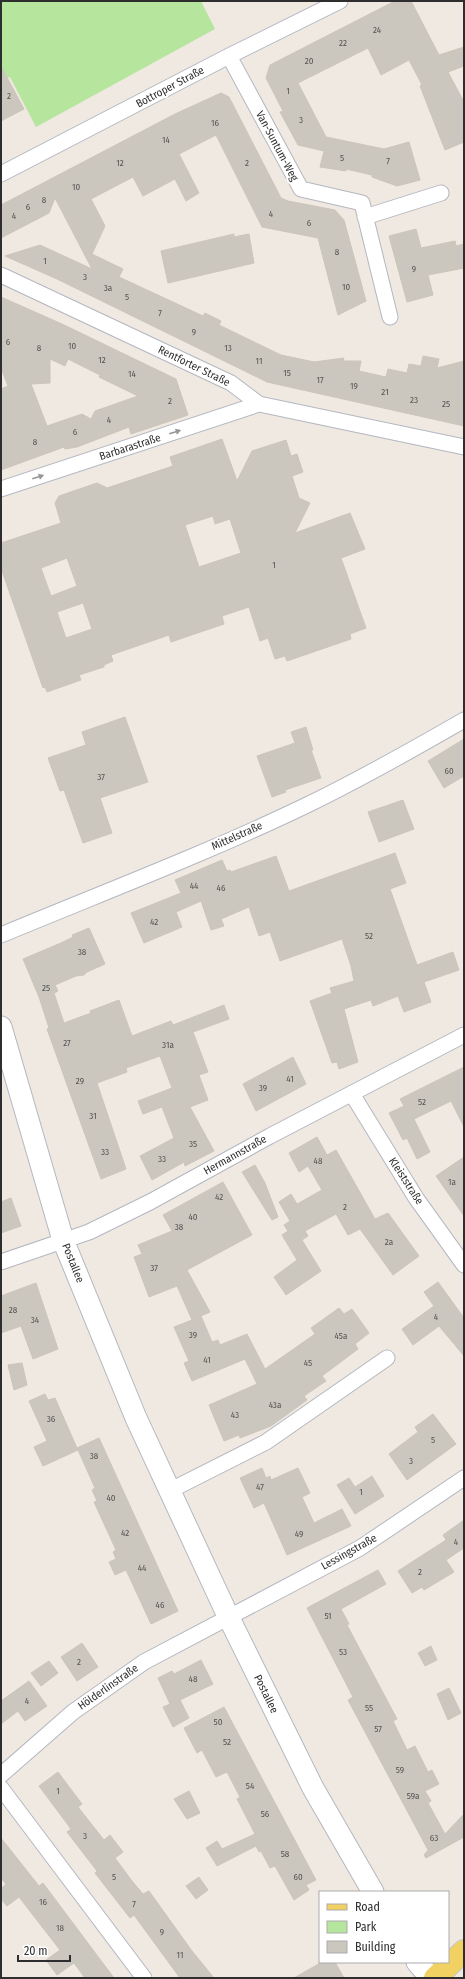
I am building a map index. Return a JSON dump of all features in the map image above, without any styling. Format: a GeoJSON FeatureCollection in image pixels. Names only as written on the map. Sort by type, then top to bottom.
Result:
{"type":"FeatureCollection","features":[{"type":"Feature","properties":{"kind":"main road"},"geometry":{"type":"LineString","coordinates":[[435,1978],[464,1951]]}},
{"type":"Feature","properties":{"kind":"street","name":"Bottroper Straße"},"geometry":{"type":"LineString","coordinates":[[1,174],[229,56],[340,1]]}},
{"type":"Feature","properties":{"kind":"street","name":"Van-Suntum-Weg"},"geometry":{"type":"LineString","coordinates":[[229,56],[301,189],[362,203],[390,317]]}},
{"type":"Feature","properties":{"kind":"street"},"geometry":{"type":"LineString","coordinates":[[365,217],[441,193]]}},
{"type":"Feature","properties":{"kind":"street","name":"Rentforter Straße"},"geometry":{"type":"LineString","coordinates":[[1,275],[231,383],[259,404],[464,447]]}},
{"type":"Feature","properties":{"kind":"street","name":"Barbarastraße"},"geometry":{"type":"LineString","coordinates":[[1,489],[259,404]]}},
{"type":"Feature","properties":{"kind":"street","name":"Mittelstraße"},"geometry":{"type":"LineString","coordinates":[[1,936],[193,856],[305,806],[464,720]]}},
{"type":"Feature","properties":{"kind":"street","name":"Postallee"},"geometry":{"type":"LineString","coordinates":[[1,1027],[63,1240],[109,1354],[169,1491],[228,1616],[313,1788],[371,1891]]}},
{"type":"Feature","properties":{"kind":"street","name":"Hermannstraße"},"geometry":{"type":"LineString","coordinates":[[1,1262],[89,1232],[143,1205],[464,1035]]}},
{"type":"Feature","properties":{"kind":"street","name":"Kleiststraße"},"geometry":{"type":"LineString","coordinates":[[352,1094],[416,1198],[464,1264]]}},
{"type":"Feature","properties":{"kind":"street"},"geometry":{"type":"LineString","coordinates":[[169,1491],[266,1442],[387,1358]]}},
{"type":"Feature","properties":{"kind":"street","name":"Lessingstraße"},"geometry":{"type":"LineString","coordinates":[[228,1616],[360,1548],[464,1478]]}},
{"type":"Feature","properties":{"kind":"street","name":"Hölderlinstraße"},"geometry":{"type":"LineString","coordinates":[[1,1775],[73,1712],[144,1662],[228,1616]]}},
{"type":"Feature","properties":{"kind":"street"},"geometry":{"type":"LineString","coordinates":[[1,1788],[144,1978]]}},
{"type":"Feature","properties":{"kind":"street"},"geometry":{"type":"LineString","coordinates":[[418,1963],[431,1978]]}},
{"type":"Feature","properties":{"kind":"green space"},"geometry":{"type":"Polygon","coordinates":[[[1,1],[201,1],[215,29],[36,127],[10,77],[1,81],[1,1]]]}},
{"type":"Feature","properties":{"kind":"building"},"geometry":{"type":"Polygon","coordinates":[[[395,1],[411,1],[439,55],[464,47],[464,66],[448,72],[464,102],[464,142],[445,150],[420,86],[422,85],[409,60],[381,75],[368,48],[298,83],[326,137],[384,149],[409,142],[420,180],[397,186],[372,177],[372,175],[346,169],[346,171],[320,167],[324,151],[298,145],[280,112],[283,111],[266,78],[270,65],[395,1]]]}},
{"type":"Feature","properties":{"kind":"building"},"geometry":{"type":"Polygon","coordinates":[[[1,66],[24,109],[1,121],[1,66]]]}},
{"type":"Feature","properties":{"kind":"building"},"geometry":{"type":"Polygon","coordinates":[[[221,93],[229,97],[281,198],[288,201],[335,210],[344,220],[366,301],[338,315],[318,238],[262,227],[216,135],[179,154],[199,193],[186,201],[175,179],[143,196],[133,177],[91,199],[105,226],[92,254],[123,269],[119,277],[203,316],[205,313],[221,321],[219,325],[281,355],[314,362],[344,358],[343,361],[361,361],[359,371],[386,377],[388,369],[407,373],[409,364],[421,366],[423,356],[439,359],[437,368],[464,361],[464,426],[267,382],[57,279],[5,256],[40,245],[92,269],[55,198],[49,213],[1,238],[1,205],[175,114],[221,93]]]}},
{"type":"Feature","properties":{"kind":"building"},"geometry":{"type":"Polygon","coordinates":[[[416,229],[421,248],[455,241],[456,246],[464,244],[464,268],[428,275],[433,295],[407,302],[389,236],[416,229]]]}},
{"type":"Feature","properties":{"kind":"building"},"geometry":{"type":"Polygon","coordinates":[[[234,234],[234,237],[249,234],[254,263],[168,283],[161,251],[234,234]]]}},
{"type":"Feature","properties":{"kind":"building"},"geometry":{"type":"Polygon","coordinates":[[[1,297],[62,324],[176,379],[188,415],[131,434],[129,427],[77,447],[65,449],[64,447],[1,470],[1,389],[8,386],[1,368],[1,297]],[[50,359],[50,383],[31,384],[47,426],[82,414],[91,419],[95,411],[138,396],[99,377],[100,375],[68,359],[65,366],[50,359]]]}},
{"type":"Feature","properties":{"kind":"building"},"geometry":{"type":"Polygon","coordinates":[[[222,439],[237,481],[252,451],[286,440],[291,456],[297,454],[303,472],[292,476],[299,498],[310,503],[295,533],[350,513],[365,549],[341,558],[366,628],[350,634],[351,639],[287,661],[285,656],[275,659],[268,638],[260,641],[249,607],[222,616],[224,624],[171,642],[169,635],[111,655],[113,661],[104,665],[104,667],[79,675],[81,680],[47,692],[45,687],[43,688],[1,568],[1,543],[61,523],[55,503],[59,496],[97,483],[107,488],[173,466],[170,457],[222,439]],[[213,516],[185,525],[199,567],[241,553],[230,519],[215,524],[213,516]],[[67,558],[41,568],[51,596],[77,586],[67,558]],[[83,603],[57,612],[66,638],[92,629],[83,603]]]}},
{"type":"Feature","properties":{"kind":"building"},"geometry":{"type":"Polygon","coordinates":[[[125,717],[148,782],[100,798],[112,833],[83,843],[64,790],[60,791],[48,758],[86,745],[82,732],[125,717]]]}},
{"type":"Feature","properties":{"kind":"building"},"geometry":{"type":"Polygon","coordinates":[[[306,727],[313,750],[311,750],[321,778],[285,790],[286,792],[272,797],[257,756],[295,743],[291,732],[306,727]]]}},
{"type":"Feature","properties":{"kind":"building"},"geometry":{"type":"Polygon","coordinates":[[[464,739],[464,776],[444,788],[428,761],[464,739]]]}},
{"type":"Feature","properties":{"kind":"building"},"geometry":{"type":"Polygon","coordinates":[[[403,800],[414,829],[379,842],[368,812],[403,800]]]}},
{"type":"Feature","properties":{"kind":"building"},"geometry":{"type":"Polygon","coordinates":[[[395,853],[406,883],[390,889],[417,965],[453,952],[459,970],[424,982],[431,1002],[404,1012],[398,996],[373,1006],[371,1000],[344,1009],[358,1062],[339,1069],[337,1062],[332,1063],[310,1001],[332,993],[330,988],[354,981],[351,966],[342,939],[280,961],[270,932],[259,936],[249,907],[221,919],[224,926],[211,930],[201,901],[176,912],[182,927],[144,943],[131,913],[181,893],[175,880],[222,860],[227,871],[230,870],[231,872],[276,856],[289,891],[395,853]]]}},
{"type":"Feature","properties":{"kind":"building"},"geometry":{"type":"Polygon","coordinates":[[[89,928],[105,964],[87,972],[84,975],[76,976],[55,985],[58,991],[54,993],[64,1023],[119,1000],[132,1036],[171,1021],[173,1025],[224,1005],[229,1019],[193,1032],[208,1072],[199,1075],[208,1100],[190,1107],[214,1151],[185,1166],[184,1162],[152,1180],[140,1156],[174,1138],[162,1107],[143,1114],[138,1101],[172,1088],[160,1056],[126,1068],[127,1072],[97,1083],[126,1169],[101,1179],[47,1029],[49,1028],[39,997],[23,959],[61,943],[73,937],[72,935],[89,928]]]}},
{"type":"Feature","properties":{"kind":"building"},"geometry":{"type":"Polygon","coordinates":[[[293,1057],[306,1084],[256,1111],[243,1084],[293,1057]]]}},
{"type":"Feature","properties":{"kind":"building"},"geometry":{"type":"Polygon","coordinates":[[[464,1067],[464,1127],[451,1101],[414,1119],[430,1152],[417,1159],[407,1138],[403,1140],[389,1113],[404,1106],[400,1099],[464,1067]]]}},
{"type":"Feature","properties":{"kind":"building"},"geometry":{"type":"Polygon","coordinates":[[[317,1137],[327,1155],[336,1150],[375,1219],[388,1213],[419,1256],[393,1275],[360,1229],[348,1235],[336,1214],[305,1231],[308,1236],[302,1240],[321,1271],[286,1295],[274,1277],[297,1260],[282,1235],[288,1231],[284,1225],[290,1221],[279,1202],[291,1194],[297,1204],[322,1190],[308,1166],[299,1172],[289,1153],[317,1137]]]}},
{"type":"Feature","properties":{"kind":"building"},"geometry":{"type":"Polygon","coordinates":[[[464,1157],[464,1216],[436,1176],[464,1157]]]}},
{"type":"Feature","properties":{"kind":"building"},"geometry":{"type":"Polygon","coordinates":[[[255,1165],[265,1183],[278,1217],[272,1220],[242,1172],[255,1165]]]}},
{"type":"Feature","properties":{"kind":"building"},"geometry":{"type":"Polygon","coordinates":[[[223,1182],[252,1235],[187,1270],[210,1312],[201,1316],[212,1342],[218,1340],[220,1345],[247,1334],[265,1369],[315,1334],[311,1328],[339,1308],[344,1314],[352,1309],[369,1333],[355,1344],[358,1349],[322,1376],[326,1381],[304,1396],[307,1400],[271,1426],[240,1438],[239,1435],[224,1441],[209,1405],[257,1384],[245,1359],[192,1381],[184,1363],[189,1361],[174,1327],[192,1320],[177,1286],[149,1297],[134,1257],[142,1254],[138,1245],[172,1231],[163,1215],[223,1182]]]}},
{"type":"Feature","properties":{"kind":"building"},"geometry":{"type":"Polygon","coordinates":[[[11,1198],[21,1226],[1,1233],[1,1202],[11,1198]]]}},
{"type":"Feature","properties":{"kind":"building"},"geometry":{"type":"Polygon","coordinates":[[[438,1282],[464,1318],[464,1356],[439,1326],[413,1345],[402,1329],[434,1306],[424,1292],[438,1282]]]}},
{"type":"Feature","properties":{"kind":"building"},"geometry":{"type":"Polygon","coordinates":[[[36,1283],[58,1349],[33,1359],[21,1326],[1,1333],[1,1296],[36,1283]]]}},
{"type":"Feature","properties":{"kind":"building"},"geometry":{"type":"Polygon","coordinates":[[[22,1363],[27,1385],[14,1390],[8,1365],[22,1363]]]}},
{"type":"Feature","properties":{"kind":"building"},"geometry":{"type":"Polygon","coordinates":[[[45,1394],[48,1400],[55,1398],[77,1448],[99,1438],[178,1611],[151,1624],[126,1570],[115,1575],[109,1562],[116,1559],[113,1552],[116,1550],[94,1502],[97,1501],[92,1490],[95,1488],[78,1450],[43,1466],[34,1447],[47,1441],[29,1401],[45,1394]]]}},
{"type":"Feature","properties":{"kind":"building"},"geometry":{"type":"Polygon","coordinates":[[[433,1414],[456,1444],[407,1480],[389,1454],[418,1432],[415,1427],[433,1414]]]}},
{"type":"Feature","properties":{"kind":"building"},"geometry":{"type":"Polygon","coordinates":[[[262,1468],[266,1478],[270,1476],[271,1480],[298,1468],[310,1493],[302,1497],[314,1523],[342,1509],[351,1526],[287,1555],[264,1503],[254,1508],[240,1478],[262,1468]]]}},
{"type":"Feature","properties":{"kind":"building"},"geometry":{"type":"Polygon","coordinates":[[[372,1476],[384,1496],[355,1514],[337,1485],[349,1478],[355,1487],[372,1476]]]}},
{"type":"Feature","properties":{"kind":"building"},"geometry":{"type":"Polygon","coordinates":[[[464,1520],[464,1548],[446,1560],[454,1572],[424,1590],[422,1587],[412,1593],[398,1571],[446,1540],[443,1535],[464,1520]]]}},
{"type":"Feature","properties":{"kind":"building"},"geometry":{"type":"Polygon","coordinates":[[[378,1570],[386,1584],[341,1609],[349,1624],[347,1625],[397,1719],[393,1721],[407,1750],[415,1746],[428,1772],[432,1770],[439,1784],[425,1791],[431,1801],[428,1803],[445,1834],[464,1814],[464,1837],[426,1858],[424,1855],[428,1850],[348,1700],[353,1697],[307,1608],[378,1570]]]}},
{"type":"Feature","properties":{"kind":"building"},"geometry":{"type":"Polygon","coordinates":[[[82,1643],[98,1667],[77,1681],[61,1657],[82,1643]]]}},
{"type":"Feature","properties":{"kind":"building"},"geometry":{"type":"Polygon","coordinates":[[[431,1646],[437,1660],[425,1666],[418,1653],[431,1646]]]}},
{"type":"Feature","properties":{"kind":"building"},"geometry":{"type":"Polygon","coordinates":[[[201,1660],[213,1684],[180,1700],[189,1718],[173,1727],[163,1707],[170,1704],[158,1678],[172,1671],[174,1674],[201,1660]]]}},
{"type":"Feature","properties":{"kind":"building"},"geometry":{"type":"Polygon","coordinates":[[[49,1661],[58,1673],[41,1686],[31,1673],[49,1661]]]}},
{"type":"Feature","properties":{"kind":"building"},"geometry":{"type":"Polygon","coordinates":[[[29,1681],[47,1706],[25,1721],[18,1711],[1,1724],[1,1701],[29,1681]]]}},
{"type":"Feature","properties":{"kind":"building"},"geometry":{"type":"Polygon","coordinates":[[[449,1688],[461,1713],[448,1720],[437,1694],[449,1688]]]}},
{"type":"Feature","properties":{"kind":"building"},"geometry":{"type":"Polygon","coordinates":[[[224,1707],[316,1880],[306,1885],[309,1890],[294,1900],[275,1866],[270,1868],[261,1851],[259,1852],[256,1846],[217,1866],[206,1848],[217,1841],[222,1849],[255,1834],[237,1799],[240,1797],[227,1772],[216,1777],[202,1750],[197,1753],[184,1728],[224,1707]]]}},
{"type":"Feature","properties":{"kind":"building"},"geometry":{"type":"Polygon","coordinates":[[[58,1772],[82,1804],[78,1807],[104,1840],[110,1835],[123,1852],[115,1858],[132,1881],[143,1894],[149,1891],[192,1951],[214,1978],[180,1978],[134,1915],[130,1918],[95,1873],[97,1871],[67,1832],[71,1829],[39,1786],[58,1772]]]}},
{"type":"Feature","properties":{"kind":"building"},"geometry":{"type":"Polygon","coordinates":[[[189,1791],[200,1813],[187,1819],[174,1799],[189,1791]]]}},
{"type":"Feature","properties":{"kind":"building"},"geometry":{"type":"Polygon","coordinates":[[[1,1838],[39,1886],[43,1883],[114,1978],[85,1978],[74,1963],[57,1975],[46,1960],[60,1950],[19,1897],[7,1906],[1,1899],[1,1889],[6,1884],[1,1878],[1,1838]]]}},
{"type":"Feature","properties":{"kind":"building"},"geometry":{"type":"Polygon","coordinates":[[[199,1877],[208,1890],[196,1899],[186,1886],[199,1877]]]}},
{"type":"Feature","properties":{"kind":"building"},"geometry":{"type":"Polygon","coordinates":[[[320,1963],[336,1963],[344,1978],[294,1978],[320,1963]]]}}]}
